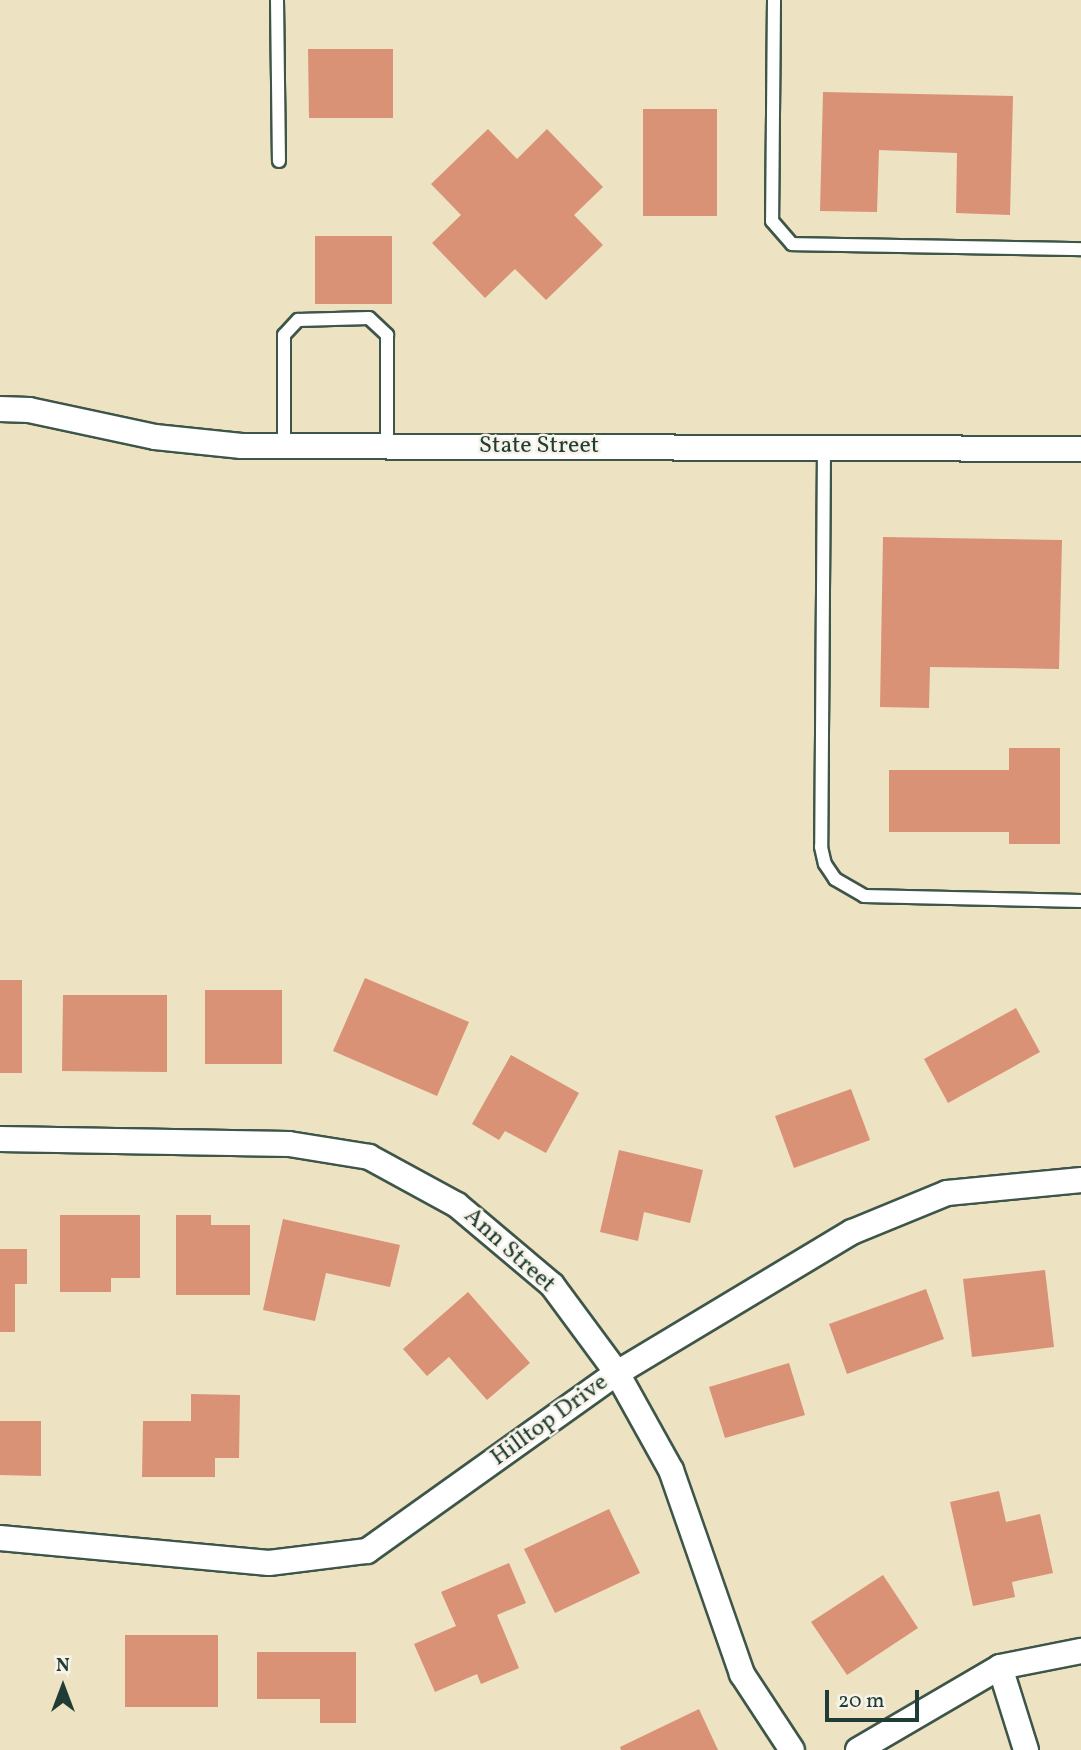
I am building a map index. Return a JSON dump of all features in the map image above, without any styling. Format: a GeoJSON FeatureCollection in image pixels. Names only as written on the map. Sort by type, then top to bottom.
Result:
{"type":"FeatureCollection","features":[{"type":"Feature","properties":{"kind":"street","name":"State Street"},"geometry":{"type":"LineString","coordinates":[[0,408],[29,410],[155,437],[284,446],[1081,449]]}},
{"type":"Feature","properties":{"kind":"street","name":"Ann Street"},"geometry":{"type":"LineString","coordinates":[[0,1139],[289,1144],[369,1157],[457,1205],[552,1286],[617,1373],[671,1470],[742,1674],[792,1750]]}},
{"type":"Feature","properties":{"kind":"street","name":"Hilltop Drive"},"geometry":{"type":"LineString","coordinates":[[0,1538],[269,1563],[367,1551],[617,1373],[864,1227],[947,1192],[1081,1180]]}},
{"type":"Feature","properties":{"kind":"street"},"geometry":{"type":"LineString","coordinates":[[858,1750],[1000,1667],[1081,1651]]}},
{"type":"Feature","properties":{"kind":"street"},"geometry":{"type":"LineString","coordinates":[[1000,1667],[1026,1750]]}},
{"type":"Feature","properties":{"kind":"lane"},"geometry":{"type":"LineString","coordinates":[[277,0],[279,161]]}},
{"type":"Feature","properties":{"kind":"lane"},"geometry":{"type":"LineString","coordinates":[[774,0],[772,221],[792,244],[1081,249]]}},
{"type":"Feature","properties":{"kind":"lane"},"geometry":{"type":"LineString","coordinates":[[284,446],[284,335],[298,320],[369,318],[387,335],[387,446]]}},
{"type":"Feature","properties":{"kind":"lane"},"geometry":{"type":"LineString","coordinates":[[824,448],[821,847],[825,864],[835,879],[864,896],[1081,901]]}},
{"type":"Feature","properties":{"kind":"building"},"geometry":{"type":"Polygon","coordinates":[[[308,49],[393,49],[393,118],[309,118],[308,49]]]}},
{"type":"Feature","properties":{"kind":"building"},"geometry":{"type":"Polygon","coordinates":[[[823,92],[1013,96],[1010,215],[956,213],[957,153],[879,150],[877,212],[820,211],[823,92]]]}},
{"type":"Feature","properties":{"kind":"building"},"geometry":{"type":"Polygon","coordinates":[[[643,109],[717,109],[717,216],[643,216],[643,109]]]}},
{"type":"Feature","properties":{"kind":"building"},"geometry":{"type":"Polygon","coordinates":[[[488,129],[517,159],[547,129],[603,187],[574,215],[603,245],[546,300],[515,269],[485,298],[432,243],[461,215],[431,184],[488,129]]]}},
{"type":"Feature","properties":{"kind":"building"},"geometry":{"type":"Polygon","coordinates":[[[315,236],[392,236],[392,304],[315,304],[315,236]]]}},
{"type":"Feature","properties":{"kind":"building"},"geometry":{"type":"Polygon","coordinates":[[[883,537],[1062,540],[1059,669],[930,667],[929,708],[880,707],[883,537]]]}},
{"type":"Feature","properties":{"kind":"building"},"geometry":{"type":"Polygon","coordinates":[[[1009,748],[1060,748],[1060,844],[1009,844],[1009,832],[889,832],[889,770],[1009,770],[1009,748]]]}},
{"type":"Feature","properties":{"kind":"building"},"geometry":{"type":"Polygon","coordinates":[[[365,978],[469,1022],[437,1096],[333,1051],[365,978]]]}},
{"type":"Feature","properties":{"kind":"building"},"geometry":{"type":"Polygon","coordinates":[[[0,980],[22,980],[22,1073],[0,1073],[0,980]]]}},
{"type":"Feature","properties":{"kind":"building"},"geometry":{"type":"Polygon","coordinates":[[[205,990],[282,990],[282,1064],[205,1064],[205,990]]]}},
{"type":"Feature","properties":{"kind":"building"},"geometry":{"type":"Polygon","coordinates":[[[63,995],[167,995],[167,1072],[62,1071],[63,995]]]}},
{"type":"Feature","properties":{"kind":"building"},"geometry":{"type":"Polygon","coordinates":[[[1016,1008],[1040,1052],[948,1103],[924,1059],[1016,1008]]]}},
{"type":"Feature","properties":{"kind":"building"},"geometry":{"type":"Polygon","coordinates":[[[511,1055],[579,1093],[546,1153],[505,1131],[499,1140],[472,1124],[511,1055]]]}},
{"type":"Feature","properties":{"kind":"building"},"geometry":{"type":"Polygon","coordinates":[[[851,1089],[870,1140],[794,1168],[775,1116],[851,1089]]]}},
{"type":"Feature","properties":{"kind":"building"},"geometry":{"type":"Polygon","coordinates":[[[619,1150],[703,1170],[690,1223],[644,1212],[638,1241],[600,1232],[619,1150]]]}},
{"type":"Feature","properties":{"kind":"building"},"geometry":{"type":"Polygon","coordinates":[[[60,1215],[140,1215],[140,1278],[111,1278],[111,1292],[60,1292],[60,1215]]]}},
{"type":"Feature","properties":{"kind":"building"},"geometry":{"type":"Polygon","coordinates":[[[176,1215],[211,1215],[211,1225],[250,1225],[250,1295],[176,1295],[176,1215]]]}},
{"type":"Feature","properties":{"kind":"building"},"geometry":{"type":"Polygon","coordinates":[[[283,1219],[400,1245],[390,1287],[326,1273],[315,1321],[263,1310],[283,1219]]]}},
{"type":"Feature","properties":{"kind":"building"},"geometry":{"type":"Polygon","coordinates":[[[0,1249],[27,1249],[27,1284],[15,1284],[15,1332],[0,1332],[0,1249]]]}},
{"type":"Feature","properties":{"kind":"building"},"geometry":{"type":"Polygon","coordinates":[[[1045,1270],[1054,1347],[972,1357],[963,1279],[1045,1270]]]}},
{"type":"Feature","properties":{"kind":"building"},"geometry":{"type":"Polygon","coordinates":[[[926,1289],[944,1339],[847,1374],[829,1324],[926,1289]]]}},
{"type":"Feature","properties":{"kind":"building"},"geometry":{"type":"Polygon","coordinates":[[[468,1292],[530,1363],[487,1400],[449,1357],[427,1376],[403,1349],[468,1292]]]}},
{"type":"Feature","properties":{"kind":"building"},"geometry":{"type":"Polygon","coordinates":[[[789,1363],[805,1415],[725,1438],[709,1387],[789,1363]]]}},
{"type":"Feature","properties":{"kind":"building"},"geometry":{"type":"Polygon","coordinates":[[[191,1394],[240,1395],[239,1458],[215,1458],[215,1477],[142,1477],[143,1421],[191,1421],[191,1394]]]}},
{"type":"Feature","properties":{"kind":"building"},"geometry":{"type":"Polygon","coordinates":[[[0,1421],[41,1421],[41,1476],[0,1475],[0,1421]]]}},
{"type":"Feature","properties":{"kind":"building"},"geometry":{"type":"Polygon","coordinates":[[[999,1491],[1006,1522],[1040,1514],[1053,1573],[1012,1582],[1015,1597],[973,1606],[950,1502],[999,1491]]]}},
{"type":"Feature","properties":{"kind":"building"},"geometry":{"type":"Polygon","coordinates":[[[609,1509],[640,1573],[555,1613],[524,1549],[609,1509]]]}},
{"type":"Feature","properties":{"kind":"building"},"geometry":{"type":"Polygon","coordinates":[[[509,1563],[526,1603],[497,1615],[519,1668],[481,1684],[477,1674],[435,1692],[414,1644],[456,1626],[441,1592],[509,1563]]]}},
{"type":"Feature","properties":{"kind":"building"},"geometry":{"type":"Polygon","coordinates":[[[883,1575],[918,1628],[847,1675],[811,1622],[883,1575]]]}},
{"type":"Feature","properties":{"kind":"building"},"geometry":{"type":"Polygon","coordinates":[[[125,1635],[218,1635],[218,1707],[125,1707],[125,1635]]]}},
{"type":"Feature","properties":{"kind":"building"},"geometry":{"type":"Polygon","coordinates":[[[257,1652],[356,1652],[356,1723],[320,1723],[320,1699],[257,1699],[257,1652]]]}},
{"type":"Feature","properties":{"kind":"building"},"geometry":{"type":"Polygon","coordinates":[[[699,1709],[718,1750],[621,1750],[620,1747],[699,1709]]]}}]}
